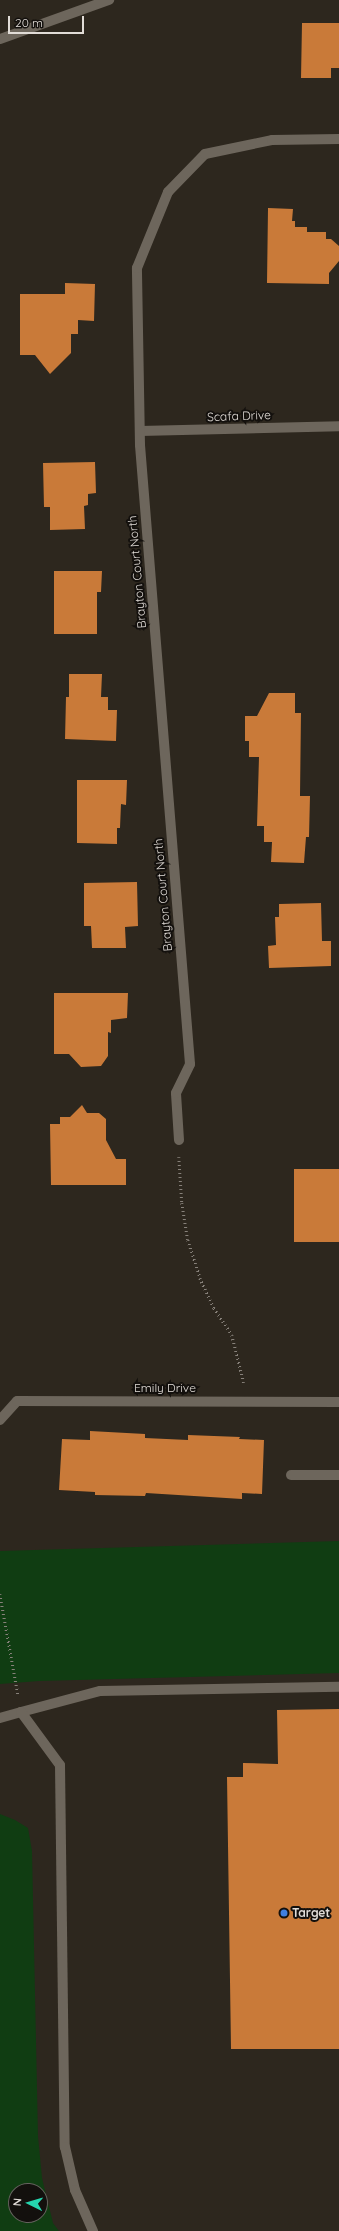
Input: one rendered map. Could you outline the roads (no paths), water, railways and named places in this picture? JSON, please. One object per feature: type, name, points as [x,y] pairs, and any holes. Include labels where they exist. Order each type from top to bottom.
[{"type":"street","points":[[0,39],[109,0]]},
{"type":"street","name":"Brayton Court North","points":[[179,1140],[176,1093],[190,1064],[140,431],[137,268],[168,192],[205,154],[272,140],[339,138]]},
{"type":"street","name":"Scafa Drive","points":[[140,431],[339,426]]},
{"type":"street","name":"Emily Drive","points":[[0,1420],[17,1401],[339,1402]]},
{"type":"street","points":[[292,1475],[339,1475]]},
{"type":"street","points":[[0,1718],[100,1691],[339,1687]]},
{"type":"street","points":[[21,1712],[60,1765],[65,2147],[75,2190],[93,2231]]},
{"type":"place","name":"Target","points":[[284,1913]]}]
